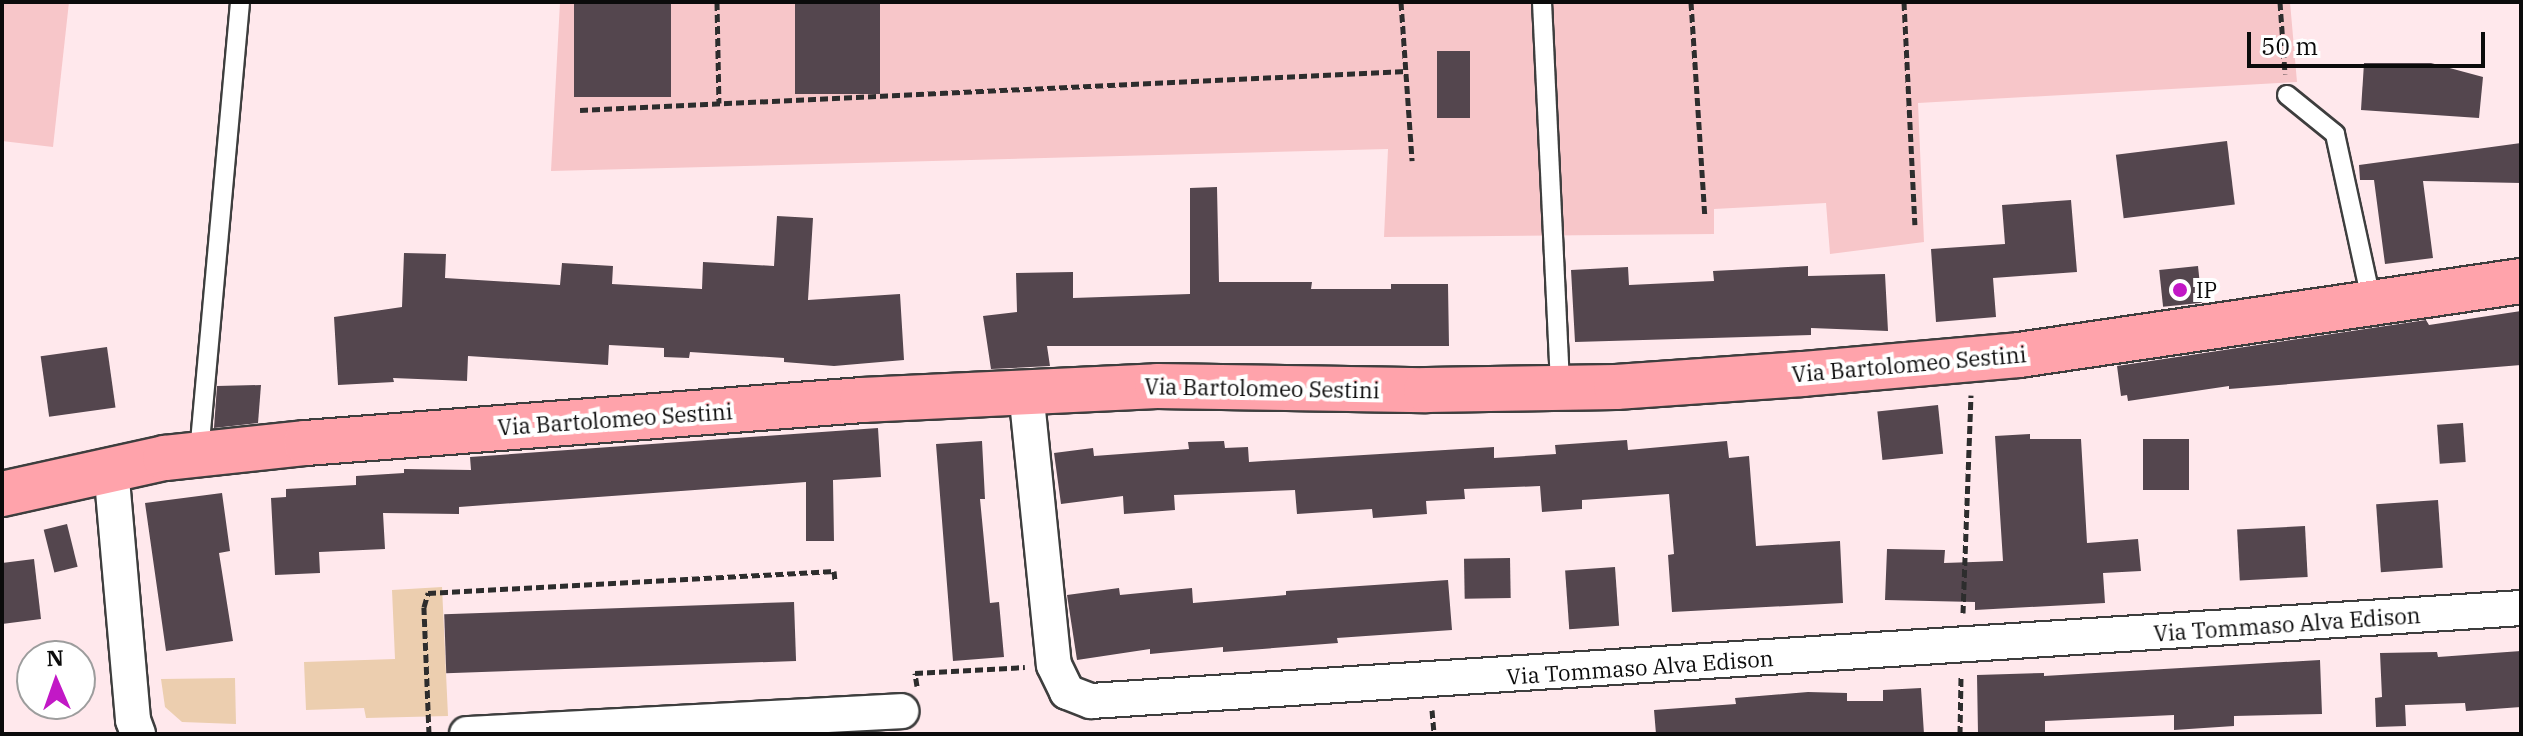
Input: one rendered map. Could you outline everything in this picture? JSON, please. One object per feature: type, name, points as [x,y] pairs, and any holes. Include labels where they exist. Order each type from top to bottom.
[{"type":"main road","name":"Via Bartolomeo Sestini","points":[[2,494],[111,468],[199,454],[320,442],[1026,391],[1157,386],[1560,389],[1972,360],[2521,281]]},
{"type":"street","name":"Via Tommaso Alva Edison","points":[[1026,391],[1054,665],[1067,692],[1078,699],[1106,702],[2521,608]]},
{"type":"street","points":[[111,468],[133,720],[138,734]]},
{"type":"street","points":[[467,734],[901,711]]},
{"type":"lane","points":[[199,454],[240,2]]},
{"type":"lane","points":[[1542,2],[1560,389]]},
{"type":"lane","points":[[2287,95],[2335,134],[2372,304]]},
{"type":"path","points":[[717,2],[719,103]]},
{"type":"path","points":[[1401,2],[1412,161]]},
{"type":"path","points":[[1691,2],[1705,216]]},
{"type":"path","points":[[1904,2],[1915,225]]},
{"type":"path","points":[[2280,2],[2287,95]]},
{"type":"path","points":[[580,110],[1406,71]]},
{"type":"path","points":[[1960,734],[1972,360]]},
{"type":"path","points":[[429,734],[424,607],[428,593],[834,571],[835,580]]},
{"type":"path","points":[[901,711],[899,691],[917,689],[915,673],[1054,665]]},
{"type":"shaded area","points":[[2,2],[69,2],[53,147],[2,141]]},
{"type":"shaded area","points":[[560,2],[2290,2],[2297,82],[1918,103],[1924,242],[1830,254],[1826,203],[1714,209],[1714,234],[1384,237],[1388,149],[551,171]]},
{"type":"shaded area","points":[[442,587],[448,716],[366,718],[364,708],[306,710],[304,662],[395,659],[392,590]]},
{"type":"shaded area","points":[[235,678],[236,724],[182,722],[165,707],[161,679]]},
{"type":"building","points":[[574,2],[671,2],[671,97],[574,97]]},
{"type":"building","points":[[795,2],[880,2],[880,94],[795,94]]},
{"type":"building","points":[[1437,51],[1470,51],[1470,118],[1437,118]]},
{"type":"building","points":[[2364,63],[2431,63],[2483,77],[2479,118],[2361,110]]},
{"type":"building","points":[[2227,141],[2235,205],[2124,218],[2116,155]]},
{"type":"building","points":[[2521,143],[2521,183],[2423,181],[2433,258],[2385,264],[2374,180],[2360,180],[2359,165]]},
{"type":"building","points":[[1217,187],[1219,282],[1312,282],[1311,289],[1391,289],[1391,284],[1448,284],[1449,346],[1047,346],[1050,366],[991,369],[983,316],[1017,312],[1016,273],[1073,272],[1073,298],[1190,294],[1190,188]]},
{"type":"building","points":[[2071,200],[2077,272],[1993,278],[1996,317],[1936,322],[1931,249],[2005,244],[2002,205]]},
{"type":"building","points":[[777,216],[813,218],[808,300],[900,294],[904,360],[834,366],[784,362],[784,358],[690,352],[689,358],[664,357],[664,348],[609,345],[608,365],[468,356],[467,381],[393,378],[394,382],[338,385],[334,317],[402,307],[404,253],[446,254],[445,278],[560,285],[562,263],[613,266],[612,284],[702,289],[703,262],[774,266]]},
{"type":"building","points":[[1808,266],[1808,276],[1885,274],[1888,331],[1811,328],[1811,335],[1575,342],[1571,270],[1628,267],[1629,285],[1714,281],[1713,271]]},
{"type":"building","points":[[2198,266],[2202,303],[2163,307],[2159,270]]},
{"type":"building","points":[[2521,311],[2521,365],[2229,389],[2229,386],[2128,401],[2127,395],[2121,396],[2117,366],[2426,320],[2429,325]]},
{"type":"building","points":[[107,347],[115,407],[49,417],[41,356]]},
{"type":"building","points":[[261,385],[258,423],[214,428],[217,386]]},
{"type":"building","points":[[1938,405],[1943,454],[1882,460],[1877,411]]},
{"type":"building","points":[[2463,423],[2466,462],[2440,464],[2437,425]]},
{"type":"building","points":[[878,428],[881,477],[833,480],[834,541],[806,541],[806,482],[459,507],[459,514],[383,513],[385,549],[319,552],[320,573],[275,575],[271,498],[286,497],[286,489],[356,485],[356,476],[404,473],[404,469],[471,470],[470,457]]},
{"type":"building","points":[[2030,434],[2030,439],[2081,439],[2087,543],[2138,539],[2141,571],[2103,573],[2105,603],[1975,610],[1975,602],[1885,600],[1887,549],[1945,550],[1944,563],[2003,561],[1995,436]]},
{"type":"building","points":[[2143,439],[2189,439],[2189,490],[2143,490]]},
{"type":"building","points":[[1627,440],[1628,450],[1727,441],[1729,458],[1749,456],[1756,546],[1840,541],[1843,603],[1672,612],[1668,555],[1674,554],[1669,494],[1582,500],[1582,509],[1542,512],[1540,486],[1464,489],[1465,499],[1426,501],[1427,514],[1373,518],[1372,509],[1297,514],[1295,490],[1174,495],[1175,510],[1124,514],[1123,496],[1061,504],[1054,453],[1093,448],[1094,456],[1189,449],[1188,442],[1224,441],[1225,448],[1248,447],[1249,462],[1494,447],[1494,458],[1556,454],[1555,445]]},
{"type":"building","points":[[982,441],[985,499],[980,499],[990,603],[999,602],[1004,657],[953,661],[936,444]]},
{"type":"building","points":[[222,493],[230,551],[219,553],[233,641],[166,651],[145,503]]},
{"type":"building","points":[[2438,500],[2443,568],[2381,572],[2376,504]]},
{"type":"building","points":[[67,524],[78,567],[54,572],[44,530]]},
{"type":"building","points":[[2305,526],[2308,577],[2240,580],[2237,530]]},
{"type":"building","points":[[1510,558],[1511,598],[1465,599],[1464,559]]},
{"type":"building","points":[[34,559],[41,619],[2,624],[2,563]]},
{"type":"building","points":[[1615,567],[1619,626],[1569,629],[1565,570]]},
{"type":"building","points":[[1448,580],[1452,630],[1337,638],[1338,643],[1223,652],[1223,647],[1150,654],[1150,649],[1077,660],[1067,595],[1119,588],[1120,595],[1192,588],[1193,603],[1286,595],[1286,591]]},
{"type":"building","points":[[794,602],[796,661],[446,673],[444,614]]},
{"type":"building","points":[[2521,651],[2521,707],[2466,711],[2465,703],[2405,705],[2406,726],[2376,727],[2375,698],[2382,697],[2380,653],[2437,652],[2438,657]]},
{"type":"building","points":[[2320,660],[2322,714],[2234,716],[2234,726],[2174,730],[2174,715],[2045,721],[2045,734],[1978,734],[1977,675],[2044,673],[2044,676]]},
{"type":"building","points":[[1921,688],[1924,734],[1656,734],[1654,710],[1736,704],[1735,698],[1808,692],[1847,693],[1847,701],[1883,701],[1883,690]]},
{"type":"place","name":"IP","points":[[2180,290]]}]
